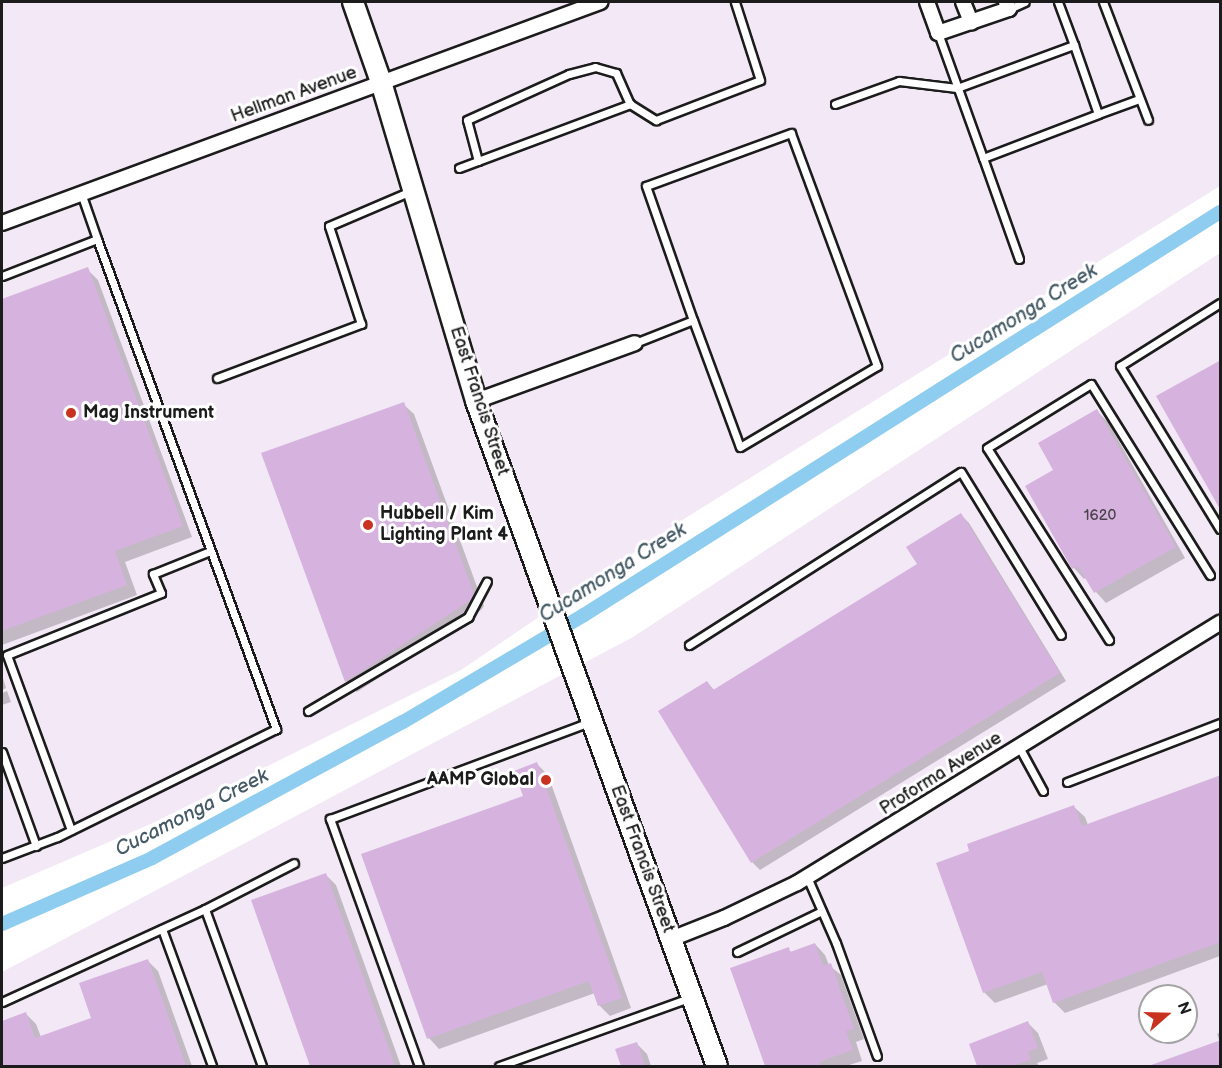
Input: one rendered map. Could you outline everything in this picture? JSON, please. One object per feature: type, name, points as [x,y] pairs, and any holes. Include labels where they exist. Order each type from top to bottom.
[{"type":"street","name":"East Francis Street","points":[[353,2],[381,82],[476,401],[717,1066]]},
{"type":"street","name":"Hellman Avenue","points":[[2,223],[600,2]]},
{"type":"street","points":[[927,2],[938,33],[971,22],[1008,5]]},
{"type":"street","points":[[963,2],[971,22]]},
{"type":"street","points":[[476,401],[635,343]]},
{"type":"street","name":"Proforma Avenue","points":[[671,939],[724,918],[807,877],[1221,622]]},
{"type":"lane","points":[[478,160],[467,120],[568,74],[595,67],[616,73],[630,104],[656,120],[760,80],[735,2]]},
{"type":"lane","points":[[1008,5],[1025,2]]},
{"type":"lane","points":[[1058,2],[1098,114]]},
{"type":"lane","points":[[1103,2],[1148,120]]},
{"type":"lane","points":[[938,33],[1019,259]]},
{"type":"lane","points":[[835,104],[899,81],[957,88],[1074,45]]},
{"type":"lane","points":[[982,159],[1139,99]]},
{"type":"lane","points":[[459,168],[630,104]]},
{"type":"lane","points":[[791,133],[877,366],[740,447],[693,320],[646,186],[791,133]]},
{"type":"lane","points":[[217,378],[361,324],[329,226],[413,190]]},
{"type":"lane","points":[[2,858],[71,830],[276,729],[81,193]]},
{"type":"lane","points":[[2,276],[97,239]]},
{"type":"lane","points":[[1221,303],[1119,366],[1221,529]]},
{"type":"lane","points":[[635,343],[693,320]]},
{"type":"lane","points":[[1109,639],[987,448],[1091,384],[1210,575]]},
{"type":"lane","points":[[688,645],[962,472],[1061,635]]},
{"type":"lane","points":[[71,830],[7,655],[161,593],[153,574],[210,551]]},
{"type":"lane","points":[[308,711],[468,616],[487,582]]},
{"type":"lane","points":[[419,1066],[330,819],[592,721]]},
{"type":"lane","points":[[1067,782],[1221,723]]},
{"type":"lane","points":[[1019,747],[1043,791]]},
{"type":"lane","points":[[2,752],[36,846]]},
{"type":"lane","points":[[2,1002],[205,909],[294,863]]},
{"type":"lane","points":[[807,877],[878,1056]]},
{"type":"lane","points":[[205,909],[262,1066]]},
{"type":"lane","points":[[737,952],[822,911]]},
{"type":"lane","points":[[162,929],[212,1066]]},
{"type":"lane","points":[[499,1066],[692,997]]},
{"type":"shaded area","points":[[2,2],[1220,2],[1220,186],[676,524],[461,670],[153,823],[2,888]]},
{"type":"shaded area","points":[[1220,253],[1220,1066],[2,1066],[2,972],[633,637]]},
{"type":"building","name":"Mag Instrument","points":[[88,267],[183,526],[115,551],[127,585],[2,631],[2,299]]},
{"type":"building","points":[[1221,360],[1221,511],[1156,396]]},
{"type":"building","name":"Hubbell / Kim Lighting Plant 4","points":[[404,402],[474,594],[471,600],[345,682],[261,453]]},
{"type":"building","points":[[1097,409],[1176,547],[1094,593],[1078,566],[1072,569],[1025,486],[1053,470],[1038,443]]},
{"type":"building","points":[[961,513],[1060,673],[751,863],[658,711],[707,681],[713,690],[917,564],[906,547]]},
{"type":"building","points":[[537,762],[622,998],[598,1006],[589,981],[427,1039],[361,854],[523,796],[514,771]]},
{"type":"building","points":[[1221,775],[1221,942],[1053,1003],[1042,972],[983,993],[936,863],[969,851],[967,844],[1074,805],[1082,826]]},
{"type":"building","points":[[326,873],[395,1066],[310,1066],[251,900]]},
{"type":"building","points":[[815,943],[823,966],[831,963],[854,1029],[846,1031],[853,1050],[819,1062],[821,1066],[765,1066],[730,968],[789,947],[790,952]]},
{"type":"building","points":[[148,959],[186,1066],[2,1066],[2,1021],[26,1012],[35,1038],[91,1018],[79,983]]},
{"type":"building","points":[[1028,1021],[1038,1048],[1028,1052],[1031,1060],[1012,1066],[977,1066],[969,1044]]},
{"type":"building","points":[[1221,1040],[1221,1066],[1151,1066],[1151,1065]]},
{"type":"building","points":[[637,1042],[645,1066],[621,1066],[615,1049]]},
{"type":"waterway","name":"Cucamonga Creek","points":[[2,924],[152,858],[403,722],[584,615],[1220,212]]},
{"type":"place","name":"Mag Instrument","points":[[71,413]]},
{"type":"place","name":"Hubbell / Kim Lighting Plant 4","points":[[368,525]]},
{"type":"place","name":"AAMP Global","points":[[546,780]]}]
